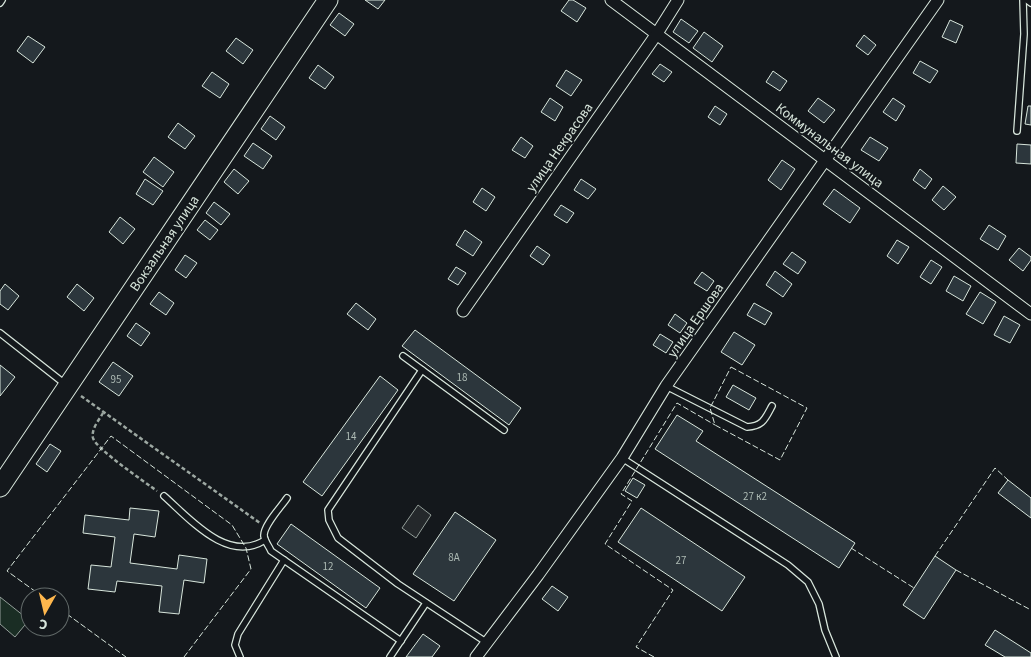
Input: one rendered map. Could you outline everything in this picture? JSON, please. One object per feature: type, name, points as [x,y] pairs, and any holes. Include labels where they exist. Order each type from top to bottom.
[{"type":"main road","name":"Вокзальная улица","points":[[0,487],[328,0]]},
{"type":"street","name":"Коммунальная улица","points":[[611,0],[1031,314]]},
{"type":"street","name":"улица Некрасова","points":[[463,311],[656,35],[678,0]]},
{"type":"street","name":"улица Ершова","points":[[476,657],[538,576],[622,458],[666,386],[938,0]]},
{"type":"lane","points":[[1017,131],[1024,34],[1022,0]]},
{"type":"lane","points":[[1027,0],[1031,3]]},
{"type":"lane","points":[[0,333],[68,386]]},
{"type":"lane","points":[[403,356],[504,430]]},
{"type":"lane","points":[[422,370],[328,510],[329,520],[338,538],[426,603],[486,642]]},
{"type":"lane","points":[[666,386],[747,427],[756,427],[764,421],[772,406]]},
{"type":"lane","points":[[622,458],[788,565],[808,582],[819,604],[824,630],[836,657]]},
{"type":"lane","points":[[164,496],[205,532],[225,543],[246,548],[258,545],[265,540]]},
{"type":"lane","points":[[287,498],[266,527],[265,540],[271,551],[401,641]]},
{"type":"lane","points":[[240,657],[235,645],[238,634],[284,560]]},
{"type":"lane","points":[[390,657],[426,603]]},
{"type":"path","points":[[68,386],[266,527]]},
{"type":"path","points":[[104,412],[93,430],[93,439],[101,448],[164,496]]},
{"type":"green space","points":[[0,597],[20,613],[20,631],[15,637],[0,624]]},
{"type":"shaded area","points":[[418,505],[431,515],[416,538],[402,528]]},
{"type":"building","points":[[365,0],[385,0],[378,9]]},
{"type":"building","points":[[569,0],[573,0],[586,8],[577,22],[561,11]]},
{"type":"building","points":[[339,13],[354,24],[345,36],[330,25]]},
{"type":"building","points":[[681,19],[698,31],[689,43],[673,32]]},
{"type":"building","points":[[950,20],[963,26],[956,43],[942,37]]},
{"type":"building","points":[[704,32],[723,46],[712,62],[693,48]]},
{"type":"building","points":[[864,35],[876,45],[868,55],[856,46]]},
{"type":"building","points":[[28,36],[45,47],[33,63],[17,51]]},
{"type":"building","points":[[236,38],[253,50],[243,64],[226,51]]},
{"type":"building","points":[[920,61],[938,71],[930,83],[913,73]]},
{"type":"building","points":[[660,64],[672,72],[664,82],[652,74]]},
{"type":"building","points":[[318,65],[334,77],[325,89],[309,78]]},
{"type":"building","points":[[566,70],[582,80],[571,96],[556,86]]},
{"type":"building","points":[[773,71],[787,81],[780,91],[766,82]]},
{"type":"building","points":[[212,72],[229,84],[220,98],[202,86]]},
{"type":"building","points":[[550,98],[563,107],[555,121],[541,112]]},
{"type":"building","points":[[818,98],[835,110],[824,123],[808,111]]},
{"type":"building","points":[[893,98],[905,106],[896,121],[883,112]]},
{"type":"building","points":[[715,106],[727,114],[720,125],[708,117]]},
{"type":"building","points":[[1028,106],[1031,106],[1031,125],[1025,124]]},
{"type":"building","points":[[270,116],[285,127],[276,140],[261,129]]},
{"type":"building","points":[[178,123],[195,136],[185,149],[168,137]]},
{"type":"building","points":[[521,137],[533,146],[525,158],[512,150]]},
{"type":"building","points":[[870,137],[888,148],[879,161],[861,150]]},
{"type":"building","points":[[253,143],[272,156],[263,169],[244,156]]},
{"type":"building","points":[[1017,144],[1031,145],[1031,164],[1016,163]]},
{"type":"building","points":[[154,157],[174,172],[163,187],[143,172]]},
{"type":"building","points":[[782,160],[795,169],[781,190],[768,180]]},
{"type":"building","points":[[234,169],[249,181],[238,194],[224,182]]},
{"type":"building","points":[[920,169],[932,179],[925,189],[913,180]]},
{"type":"building","points":[[145,179],[163,191],[153,205],[136,194]]},
{"type":"building","points":[[581,179],[596,189],[588,199],[574,190]]},
{"type":"building","points":[[943,186],[956,197],[944,210],[932,200]]},
{"type":"building","points":[[482,188],[495,197],[486,211],[473,202]]},
{"type":"building","points":[[834,189],[860,208],[850,223],[823,204]]},
{"type":"building","points":[[214,202],[230,214],[221,225],[206,213]]},
{"type":"building","points":[[561,205],[574,213],[567,223],[554,215]]},
{"type":"building","points":[[120,217],[135,229],[123,244],[109,232]]},
{"type":"building","points":[[205,220],[218,230],[210,240],[197,230]]},
{"type":"building","points":[[989,225],[1006,236],[998,250],[980,239]]},
{"type":"building","points":[[465,230],[482,242],[473,256],[456,245]]},
{"type":"building","points":[[897,240],[909,247],[898,264],[887,256]]},
{"type":"building","points":[[537,246],[550,255],[543,265],[530,256]]},
{"type":"building","points":[[1019,248],[1031,257],[1023,271],[1009,260]]},
{"type":"building","points":[[792,252],[806,262],[798,274],[783,264]]},
{"type":"building","points":[[185,255],[197,263],[186,278],[175,270]]},
{"type":"building","points":[[931,260],[942,267],[931,284],[920,277]]},
{"type":"building","points":[[456,267],[466,273],[458,285],[448,279]]},
{"type":"building","points":[[775,271],[792,284],[783,297],[766,285]]},
{"type":"building","points":[[702,272],[714,281],[707,291],[694,283]]},
{"type":"building","points":[[954,276],[971,286],[963,301],[946,291]]},
{"type":"building","points":[[5,284],[19,296],[8,310],[0,304],[0,291]]},
{"type":"building","points":[[77,284],[94,298],[84,311],[67,297]]},
{"type":"building","points":[[159,292],[174,303],[166,315],[150,304]]},
{"type":"building","points":[[980,292],[996,302],[983,324],[966,314]]},
{"type":"building","points":[[356,303],[376,319],[368,330],[347,314]]},
{"type":"building","points":[[754,303],[772,313],[765,325],[747,315]]},
{"type":"building","points":[[675,314],[687,323],[680,333],[668,325]]},
{"type":"building","points":[[1004,316],[1020,325],[1010,343],[994,335]]},
{"type":"building","points":[[136,323],[150,333],[141,346],[127,336]]},
{"type":"building","points":[[415,330],[521,408],[509,425],[402,346]]},
{"type":"building","points":[[734,332],[755,345],[742,365],[721,352]]},
{"type":"building","points":[[660,334],[673,342],[666,353],[653,345]]},
{"type":"building","points":[[113,362],[133,376],[119,396],[99,382]]},
{"type":"building","points":[[0,365],[15,377],[0,396]]},
{"type":"building","points":[[380,376],[398,390],[322,496],[303,482]]},
{"type":"building","points":[[733,385],[756,398],[749,410],[726,397]]},
{"type":"building","points":[[677,415],[703,431],[696,441],[855,543],[839,568],[655,449]]},
{"type":"building","points":[[50,444],[61,451],[47,472],[36,464]]},
{"type":"building","points":[[633,478],[645,485],[637,498],[625,491]]},
{"type":"building","points":[[1008,480],[1031,498],[1031,518],[998,493]]},
{"type":"building","points":[[130,508],[159,511],[155,537],[134,534],[130,563],[177,569],[179,555],[207,559],[204,583],[184,580],[179,614],[159,612],[162,586],[117,581],[115,592],[88,589],[91,565],[111,567],[115,537],[83,533],[85,515],[129,520]]},
{"type":"building","points":[[641,508],[745,577],[722,611],[618,542]]},
{"type":"building","points":[[455,512],[496,540],[454,601],[413,574]]},
{"type":"building","points":[[291,524],[380,588],[366,608],[277,544]]},
{"type":"building","points":[[935,556],[956,570],[924,619],[903,605]]},
{"type":"building","points":[[552,586],[568,597],[558,611],[542,599]]},
{"type":"building","points":[[995,630],[1031,653],[1031,657],[1005,657],[985,645]]},
{"type":"building","points":[[423,634],[440,646],[432,657],[406,657]]},
{"type":"fence","points":[[731,367],[807,408],[780,460],[715,425],[710,408],[731,367]]},
{"type":"fence","points":[[654,657],[636,647],[673,590],[605,544],[632,501],[621,494],[677,403],[715,425]]},
{"type":"fence","points":[[29,587],[7,571],[111,436],[232,525],[246,548],[251,569],[184,657]]},
{"type":"fence","points":[[935,556],[995,468],[1008,480]]},
{"type":"fence","points":[[851,548],[914,588]]},
{"type":"fence","points":[[956,570],[1031,610]]},
{"type":"fence","points":[[70,616],[126,657]]}]
